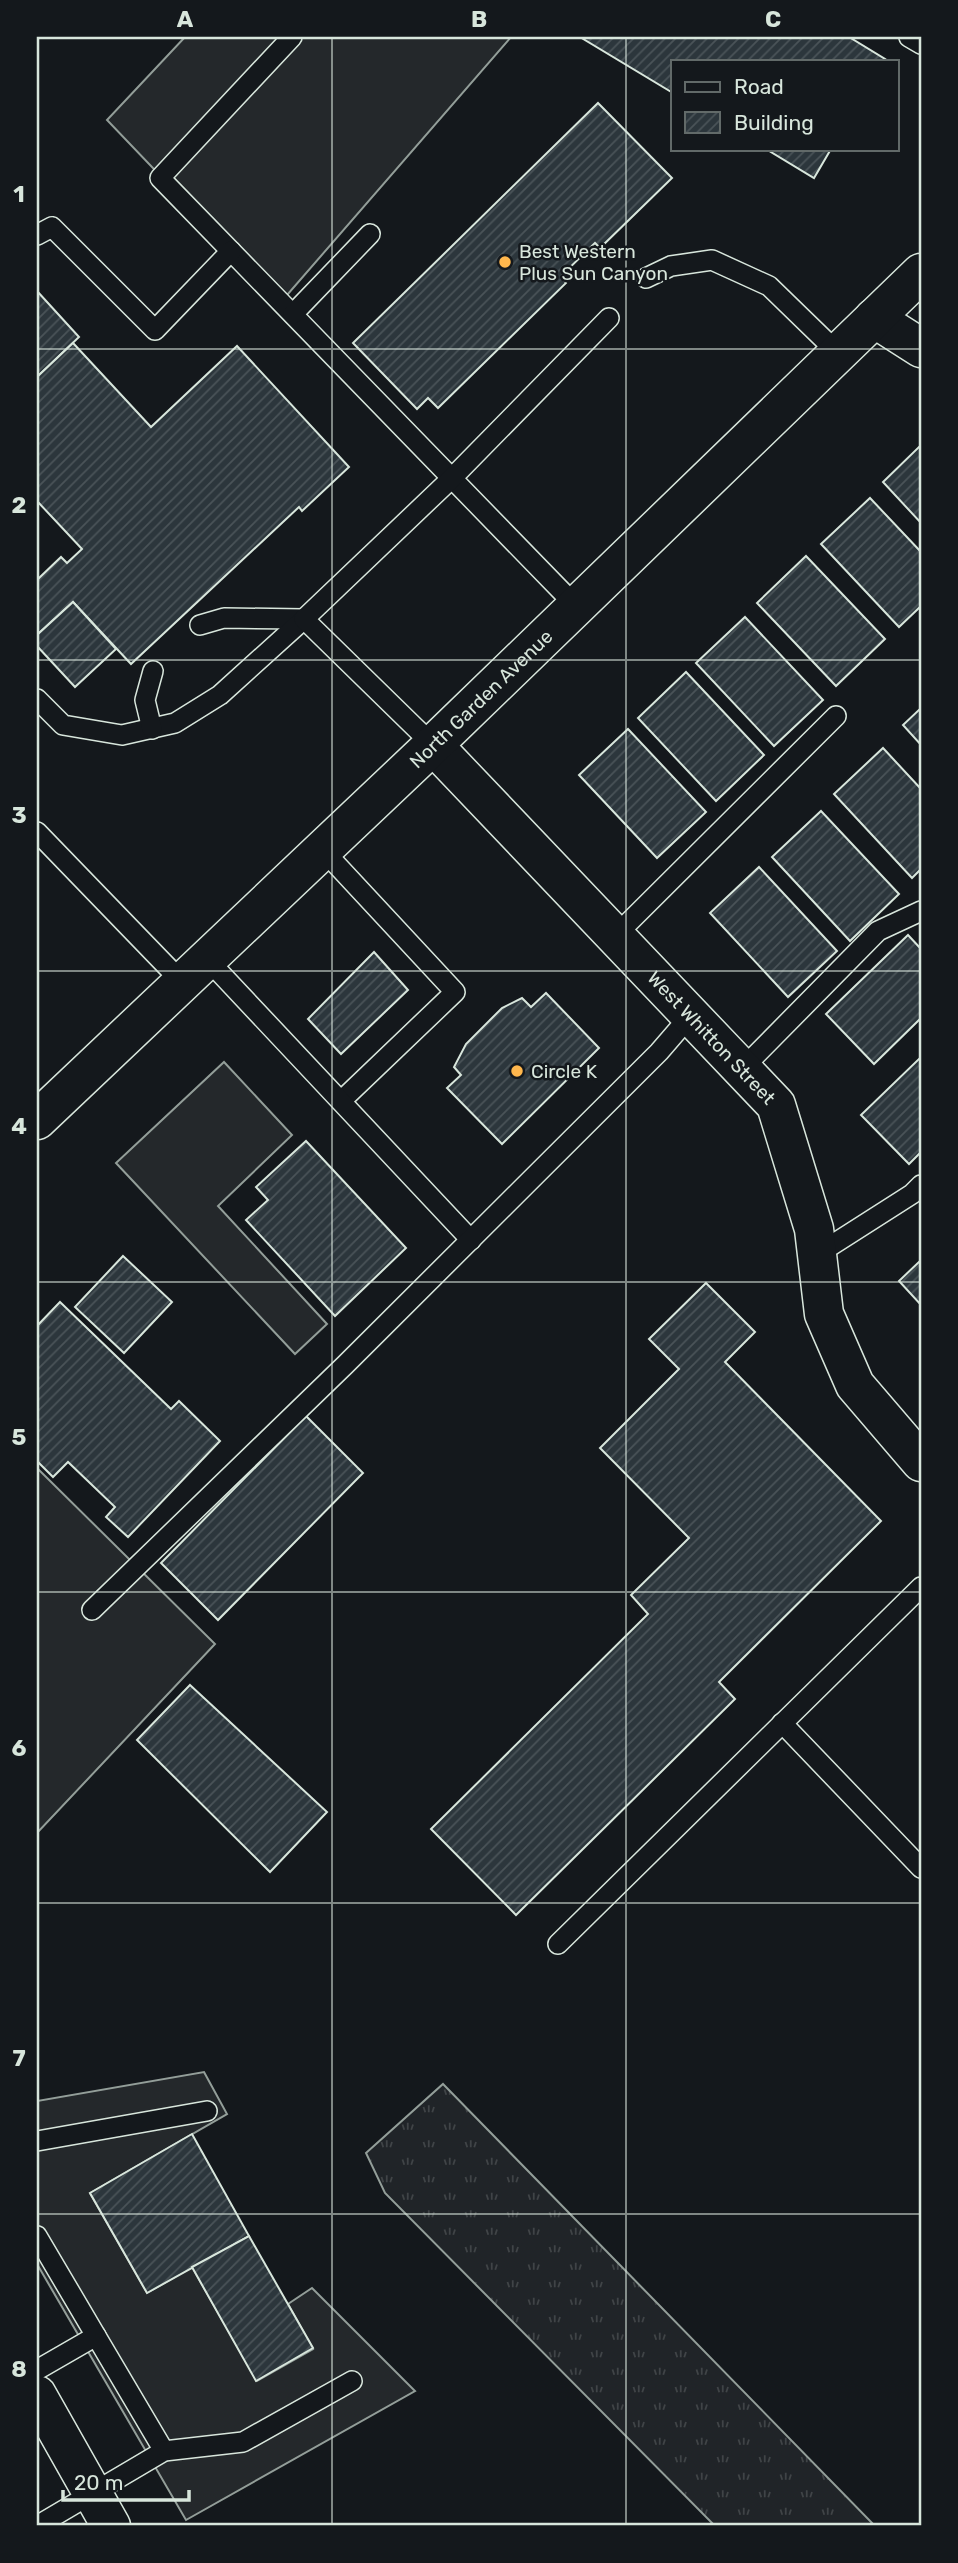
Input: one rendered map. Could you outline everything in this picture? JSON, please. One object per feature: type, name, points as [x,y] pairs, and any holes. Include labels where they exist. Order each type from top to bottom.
[{"type":"street","name":"North Garden Avenue","points":[[37,1121],[432,745],[921,273]]},
{"type":"street","points":[[874,318],[921,348]]},
{"type":"street","name":"West Whitton Street","points":[[432,745],[776,1105],[814,1229],[824,1314],[855,1385],[921,1462]]},
{"type":"street","points":[[37,2395],[111,2526]]},
{"type":"lane","points":[[292,37],[160,178],[576,606]]},
{"type":"lane","points":[[909,37],[921,44]]},
{"type":"lane","points":[[37,235],[52,227],[155,330],[231,251]]},
{"type":"lane","points":[[293,314],[370,234]]},
{"type":"lane","points":[[646,278],[671,266],[712,260],[769,286],[838,353]]},
{"type":"lane","points":[[37,699],[63,725],[122,736],[175,723],[220,695],[452,478],[609,318]]},
{"type":"lane","points":[[200,625],[224,618],[304,619],[432,745]]},
{"type":"lane","points":[[152,729],[145,700],[153,671]]},
{"type":"lane","points":[[615,936],[836,716]]},
{"type":"lane","points":[[37,832],[341,1101],[471,1240]]},
{"type":"lane","points":[[322,849],[455,992],[341,1101]]},
{"type":"lane","points":[[741,1070],[878,931],[921,911]]},
{"type":"lane","points":[[92,1610],[471,1240],[659,1052],[690,1016]]},
{"type":"lane","points":[[818,1254],[912,1194],[921,1185]]},
{"type":"lane","points":[[558,1944],[921,1587]]},
{"type":"lane","points":[[782,1723],[921,1868]]},
{"type":"lane","points":[[37,2141],[207,2111]]},
{"type":"lane","points":[[37,2236],[164,2451]]},
{"type":"lane","points":[[37,2370],[96,2336]]},
{"type":"lane","points":[[37,2526],[164,2451],[243,2442],[352,2381]]},
{"type":"green space","points":[[443,2084],[875,2526],[715,2526],[385,2193],[366,2153]]},
{"type":"shaded area","points":[[185,37],[511,37],[281,302],[107,120]]},
{"type":"shaded area","points":[[224,1062],[292,1135],[218,1206],[327,1324],[295,1354],[116,1163]]},
{"type":"shaded area","points":[[37,1468],[215,1644],[37,1833]]},
{"type":"shaded area","points":[[204,2072],[227,2114],[90,2193],[147,2293],[192,2267],[257,2381],[313,2349],[288,2304],[312,2288],[415,2391],[186,2520],[37,2264],[37,2101]]},
{"type":"building","points":[[580,37],[849,37],[885,59],[671,60],[671,92]]},
{"type":"building","name":"Best Western Plus Sun Canyon","points":[[598,103],[672,178],[600,248],[595,243],[561,276],[566,283],[438,408],[428,398],[417,409],[353,343]]},
{"type":"building","points":[[768,150],[830,150],[814,178]]},
{"type":"building","points":[[37,291],[79,337],[37,377]]},
{"type":"building","points":[[73,343],[151,427],[237,346],[349,467],[302,511],[299,507],[131,664],[73,602],[37,635],[37,580],[61,557],[67,563],[82,549],[37,501],[37,377]]},
{"type":"building","points":[[921,445],[921,523],[883,482]]},
{"type":"building","points":[[870,498],[921,552],[921,606],[899,627],[821,544]]},
{"type":"building","points":[[806,556],[885,639],[836,686],[757,603]]},
{"type":"building","points":[[73,602],[116,649],[75,687],[37,646],[37,635]]},
{"type":"building","points":[[745,617],[823,700],[774,746],[696,663]]},
{"type":"building","points":[[686,672],[764,755],[716,801],[638,718]]},
{"type":"building","points":[[921,708],[921,745],[903,725]]},
{"type":"building","points":[[628,729],[706,812],[657,858],[579,775]]},
{"type":"building","points":[[883,748],[921,789],[921,869],[912,878],[834,794]]},
{"type":"building","points":[[821,811],[899,894],[850,941],[772,857]]},
{"type":"building","points":[[759,867],[837,951],[788,997],[710,913]]},
{"type":"building","points":[[908,935],[921,949],[921,1018],[874,1064],[826,1014]]},
{"type":"building","points":[[374,952],[408,990],[341,1054],[308,1019]]},
{"type":"building","name":"Circle K","points":[[546,993],[599,1048],[502,1144],[447,1088],[461,1075],[454,1067],[466,1044],[502,1008],[522,998],[531,1007]]},
{"type":"building","points":[[921,1057],[921,1152],[909,1164],[861,1115]]},
{"type":"building","points":[[306,1141],[406,1248],[335,1316],[246,1220],[268,1200],[256,1187]]},
{"type":"building","points":[[123,1256],[172,1302],[124,1353],[75,1307]]},
{"type":"building","points":[[921,1260],[921,1305],[899,1281]]},
{"type":"building","points":[[706,1283],[755,1332],[725,1362],[881,1521],[719,1682],[735,1699],[516,1915],[431,1829],[648,1614],[631,1595],[689,1538],[600,1448],[679,1369],[649,1339]]},
{"type":"building","points":[[60,1302],[171,1409],[179,1401],[220,1441],[128,1537],[106,1517],[115,1507],[68,1462],[53,1477],[37,1461],[37,1326]]},
{"type":"building","points":[[306,1416],[363,1473],[218,1620],[161,1563]]},
{"type":"building","points":[[190,1685],[327,1812],[270,1872],[137,1740]]},
{"type":"building","points":[[192,2134],[249,2236],[147,2293],[90,2193]]},
{"type":"building","points":[[249,2236],[313,2348],[256,2381],[192,2267]]},
{"type":"place","name":"Best Western Plus Sun Canyon","points":[[505,262]]},
{"type":"place","name":"Circle K","points":[[517,1071]]}]
